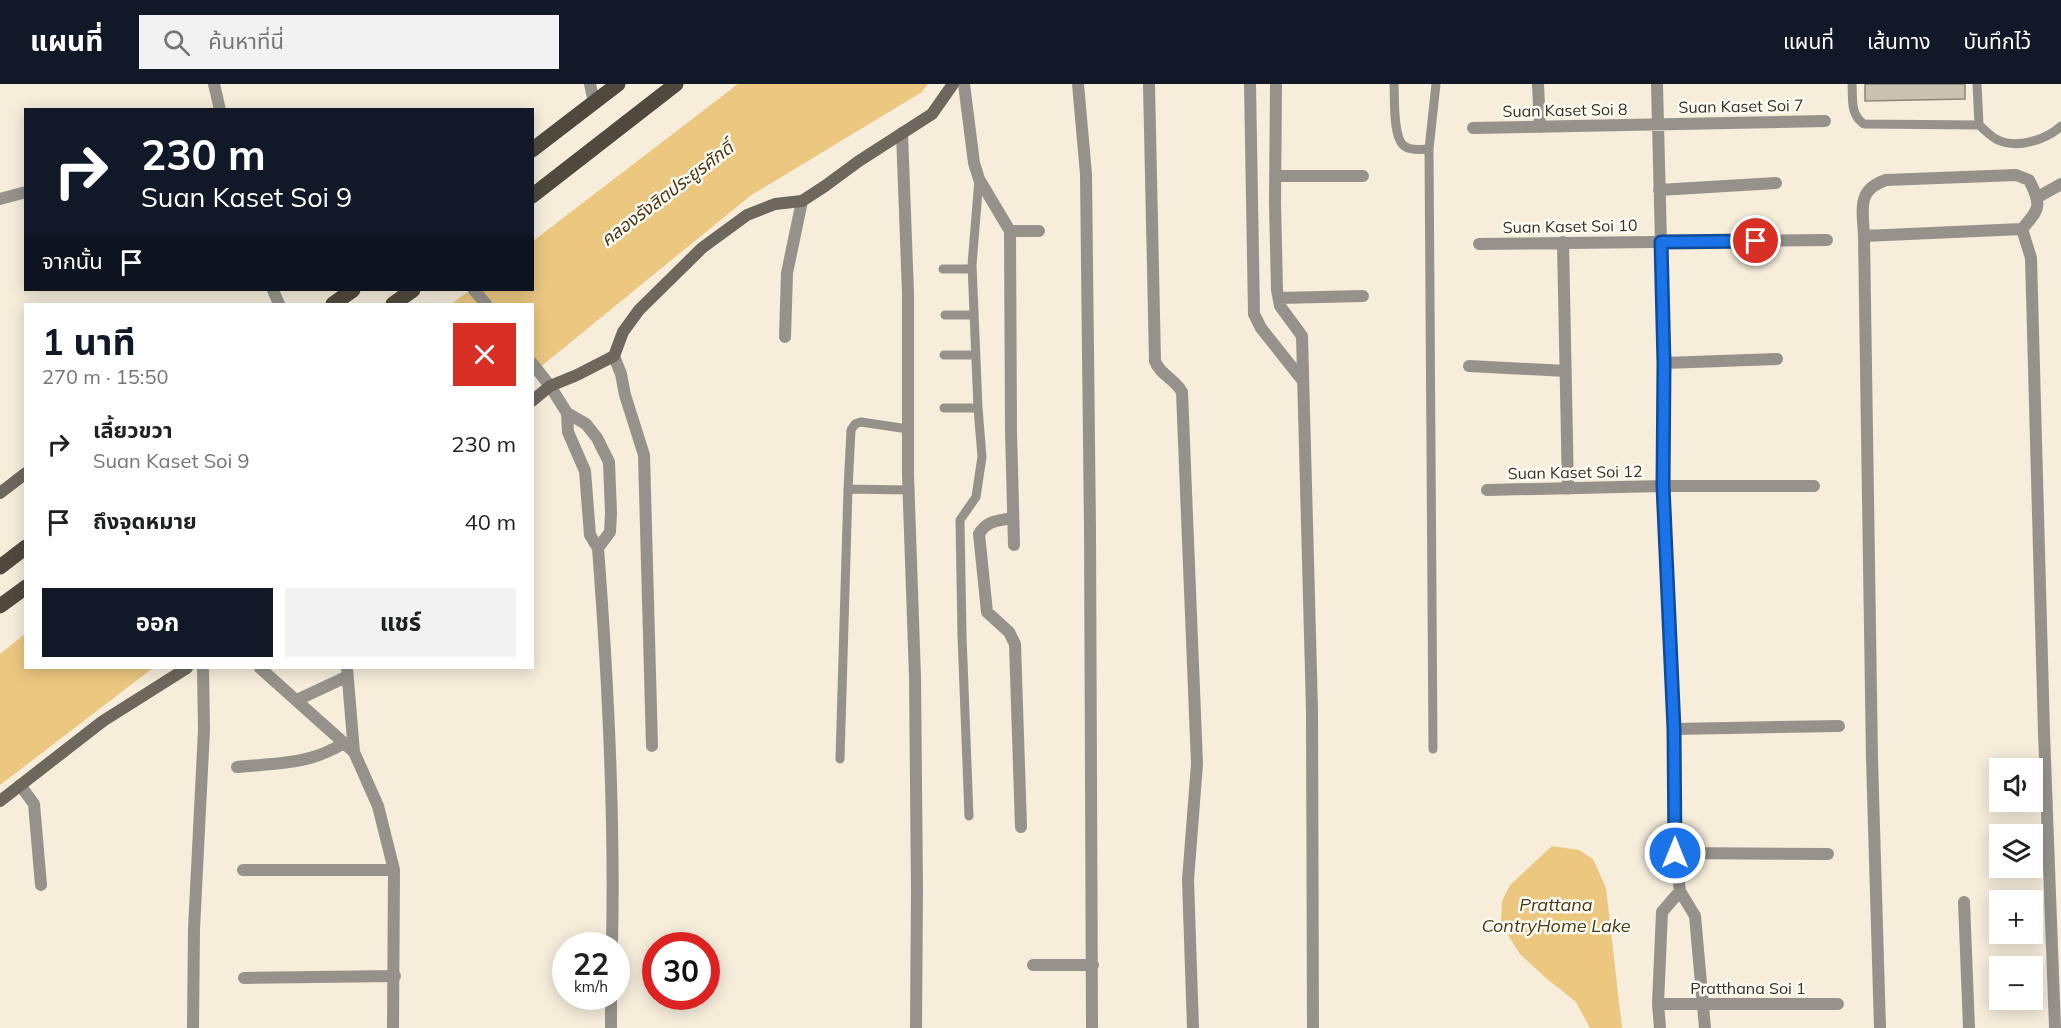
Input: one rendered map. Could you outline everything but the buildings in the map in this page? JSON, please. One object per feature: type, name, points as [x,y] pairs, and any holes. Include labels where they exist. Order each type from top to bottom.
[{"type":"main road","points":[[534,148],[618,84]]},
{"type":"main road","points":[[534,194],[676,84]]},
{"type":"main road","points":[[334,303],[352,291]]},
{"type":"main road","points":[[394,303],[412,291]]},
{"type":"main road","points":[[0,567],[24,549]]},
{"type":"main road","points":[[0,606],[24,588]]},
{"type":"street","points":[[214,84],[220,108]]},
{"type":"street","points":[[590,84],[594,102]]},
{"type":"street","points":[[652,746],[644,455],[614,356],[623,332],[639,310],[702,248],[747,215],[774,204],[802,201],[932,114],[953,84]]},
{"type":"street","points":[[964,84],[974,163],[979,179],[1010,231],[1014,545]]},
{"type":"street","points":[[1078,84],[1086,174],[1092,1028]]},
{"type":"street","points":[[1149,84],[1155,361],[1158,368],[1179,386],[1183,403],[1197,764],[1188,880],[1193,1028]]},
{"type":"street","points":[[1250,84],[1254,314],[1261,328],[1303,381]]},
{"type":"street","points":[[1276,84],[1275,176],[1279,298],[1280,306],[1302,336],[1312,710],[1313,1028]]},
{"type":"street","points":[[1538,84],[1540,127]]},
{"type":"street","points":[[1657,84],[1664,363],[1663,486],[1674,729],[1675,853],[1680,891],[1695,916],[1705,1028]]},
{"type":"street","name":"Suan Kaset Soi 7","points":[[1659,124],[1825,121]]},
{"type":"street","name":"Suan Kaset Soi 8","points":[[1473,128],[1659,124]]},
{"type":"street","points":[[902,134],[908,293],[909,490],[915,676],[916,1028]]},
{"type":"street","points":[[1880,1028],[1872,747],[1863,204],[1866,192],[1874,184],[1886,180],[2016,175],[2029,180],[2038,197],[2037,209],[2022,230]]},
{"type":"street","points":[[1275,176],[1363,176]]},
{"type":"street","points":[[1659,190],[1776,183]]},
{"type":"street","points":[[2038,197],[2061,184]]},
{"type":"street","points":[[0,199],[24,193]]},
{"type":"street","points":[[786,337],[787,273],[802,201]]},
{"type":"street","points":[[1863,236],[2022,230]]},
{"type":"street","points":[[2022,230],[2031,258],[2055,1028]]},
{"type":"street","points":[[1010,231],[1039,231]]},
{"type":"street","name":"Suan Kaset Soi 10","points":[[1479,244],[1827,240]]},
{"type":"street","points":[[1563,243],[1568,489]]},
{"type":"street","points":[[475,291],[485,303]]},
{"type":"street","points":[[1279,298],[1363,296]]},
{"type":"street","points":[[534,398],[546,381],[577,375],[614,356]]},
{"type":"street","points":[[1664,363],[1777,359]]},
{"type":"street","points":[[534,366],[567,413],[586,424],[597,438],[609,462],[610,532],[598,548]]},
{"type":"street","points":[[1469,366],[1566,371]]},
{"type":"street","points":[[567,413],[568,432],[585,471],[590,535],[598,548],[609,687],[612,932]]},
{"type":"street","points":[[0,494],[24,475]]},
{"type":"street","name":"Suan Kaset Soi 12","points":[[1488,490],[1663,486],[1814,486]]},
{"type":"street","points":[[1012,518],[990,522],[979,534],[987,612],[1009,632],[1016,644],[1021,827]]},
{"type":"street","points":[[0,801],[103,721],[185,669]]},
{"type":"street","points":[[192,1028],[194,929],[204,730],[203,669]]},
{"type":"street","points":[[261,669],[354,752]]},
{"type":"street","points":[[297,700],[346,672],[354,752],[378,806],[394,870],[393,1028]]},
{"type":"street","points":[[1674,729],[1839,726]]},
{"type":"street","points":[[237,767],[304,761],[326,754],[344,743]]},
{"type":"street","points":[[20,785],[34,804],[42,885]]},
{"type":"street","points":[[1675,853],[1828,854]]},
{"type":"street","points":[[243,870],[394,870]]},
{"type":"street","points":[[1660,1028],[1658,1004],[1662,912],[1680,891]]},
{"type":"street","points":[[1964,902],[1969,1028]]},
{"type":"street","points":[[1033,965],[1093,965]]},
{"type":"street","points":[[244,978],[395,976]]},
{"type":"street","name":"Pratthana Soi 1","points":[[1658,1004],[1838,1004]]},
{"type":"street","points":[[611,1010],[611,1028]]},
{"type":"lane","points":[[1394,84],[1399,141],[1406,147],[1429,149]]},
{"type":"lane","points":[[1433,749],[1429,149],[1436,84]]},
{"type":"lane","points":[[1852,84],[1854,114],[1864,124],[1979,125],[1995,139],[2008,144],[2035,141],[2061,126]]},
{"type":"lane","points":[[1977,84],[1979,125]]},
{"type":"lane","points":[[969,816],[960,520],[976,496],[982,457],[972,269],[979,179]]},
{"type":"lane","points":[[943,269],[972,269]]},
{"type":"lane","points":[[945,315],[974,315]]},
{"type":"lane","points":[[944,355],[976,355]]},
{"type":"lane","points":[[944,408],[978,408]]},
{"type":"lane","points":[[840,759],[850,430],[855,424],[861,422],[908,429]]},
{"type":"lane","points":[[848,489],[909,490]]},
{"type":"water","name":"คลองรังสิตประยูรศักดิ์","points":[[738,84],[928,84],[922,92],[750,196],[534,372],[534,303],[452,303],[469,291],[534,291],[534,240]]},
{"type":"water","points":[[24,635],[24,669],[152,669],[0,785],[0,654]]},
{"type":"water","name":"Prattana ContryHome Lake","points":[[1552,846],[1579,850],[1593,859],[1606,888],[1622,1028],[1590,1028],[1576,1002],[1520,954],[1501,924],[1502,901],[1510,885]]},
{"type":"route","points":[[1675,853],[1674,729],[1663,486],[1664,363],[1661,242],[1756,241]]}]
